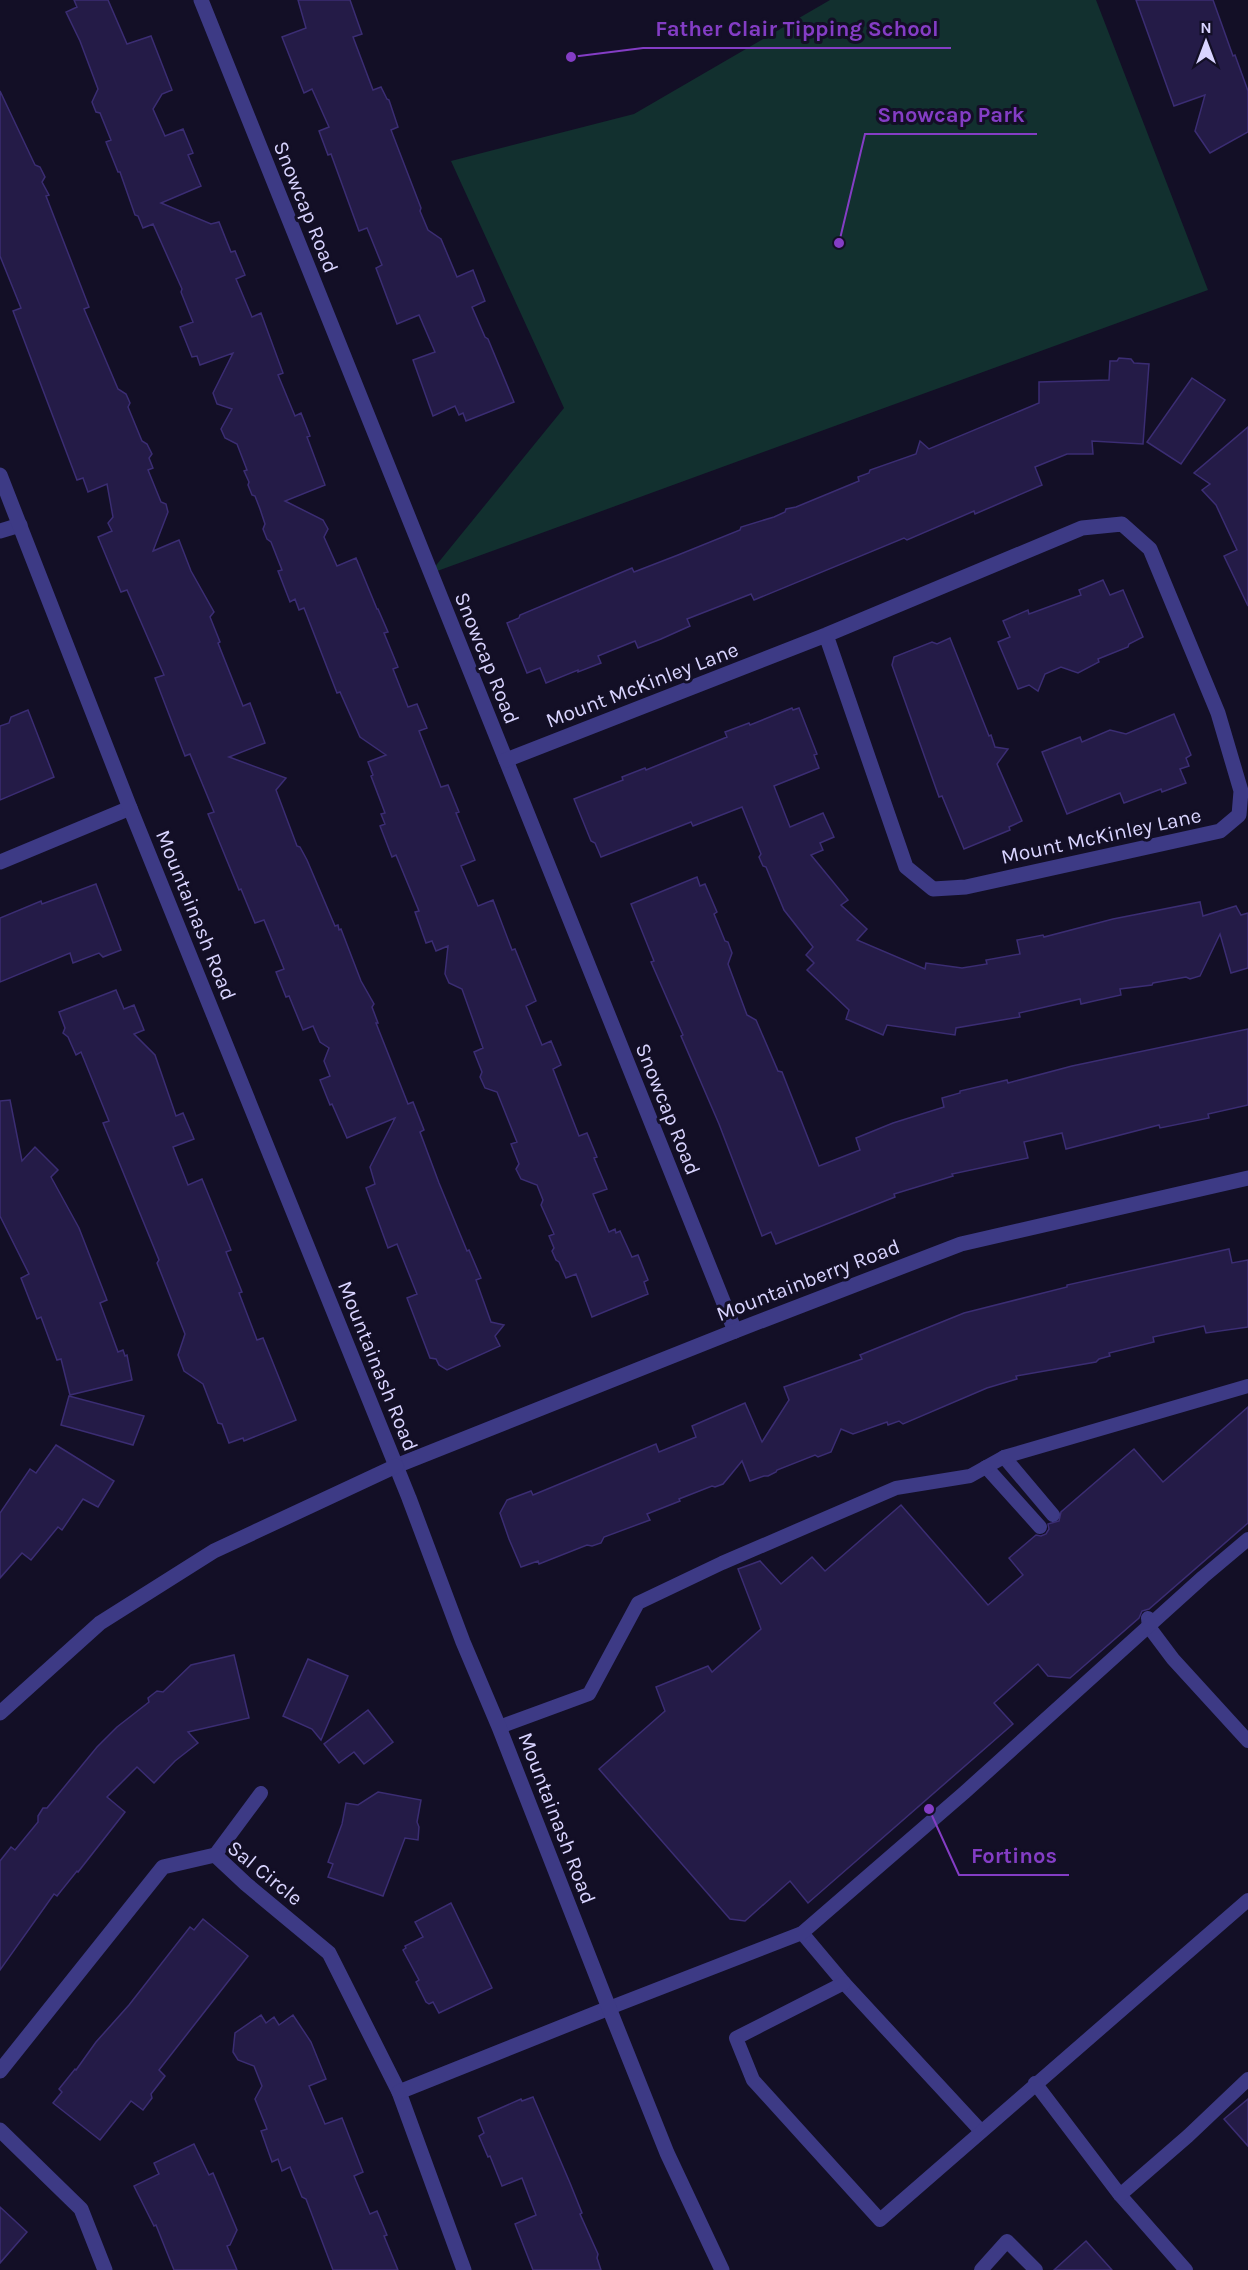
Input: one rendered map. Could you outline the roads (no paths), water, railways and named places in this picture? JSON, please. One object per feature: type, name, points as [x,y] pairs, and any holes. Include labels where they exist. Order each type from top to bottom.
[{"type":"street","name":"Snowcap Road","points":[[201,0],[735,1331]]},
{"type":"street","name":"Mountainash Road","points":[[0,475],[130,808],[396,1466],[463,1642],[499,1727],[667,2153],[722,2270]]},
{"type":"street","name":"Mount McKinley Lane","points":[[506,760],[826,635],[1082,528],[1122,524],[1150,549],[1218,713],[1241,791],[1239,815],[1220,831],[966,887],[933,889],[906,867],[826,635]]},
{"type":"street","points":[[0,531],[20,525]]},
{"type":"street","points":[[0,862],[130,808]]},
{"type":"street","name":"Mountainberry Road","points":[[0,1713],[100,1623],[214,1551],[396,1466],[961,1244],[1248,1178]]},
{"type":"street","name":"Sal Circle","points":[[0,2070],[162,1867],[215,1855],[329,1953],[399,2092],[464,2270]]},
{"type":"street","points":[[399,2092],[609,2008]]},
{"type":"street","points":[[0,2130],[81,2210],[105,2270]]},
{"type":"lane","points":[[499,1727],[589,1694],[638,1603],[722,1563],[896,1488],[970,1476],[1004,1457],[1248,1386]]},
{"type":"lane","points":[[1004,1457],[1053,1515]]},
{"type":"lane","points":[[986,1467],[1040,1527]]},
{"type":"lane","points":[[609,2008],[802,1933],[1056,1712],[1144,1624],[1248,1539]]},
{"type":"lane","points":[[1144,1624],[1248,1741]]},
{"type":"lane","points":[[215,1855],[261,1793]]},
{"type":"lane","points":[[844,1983],[736,2038],[753,2080],[880,2220],[1248,1900]]},
{"type":"lane","points":[[802,1933],[844,1983],[981,2130]]},
{"type":"lane","points":[[1120,2195],[1188,2136],[1248,2079]]},
{"type":"lane","points":[[1035,2083],[1120,2195],[1186,2270]]},
{"type":"lane","points":[[981,2270],[1007,2241],[1036,2270]]},
{"type":"place","name":"Father Clair Tipping School","points":[[571,57]]},
{"type":"place","name":"Snowcap Park","points":[[839,243]]},
{"type":"place","name":"Fortinos","points":[[929,1809]]}]
